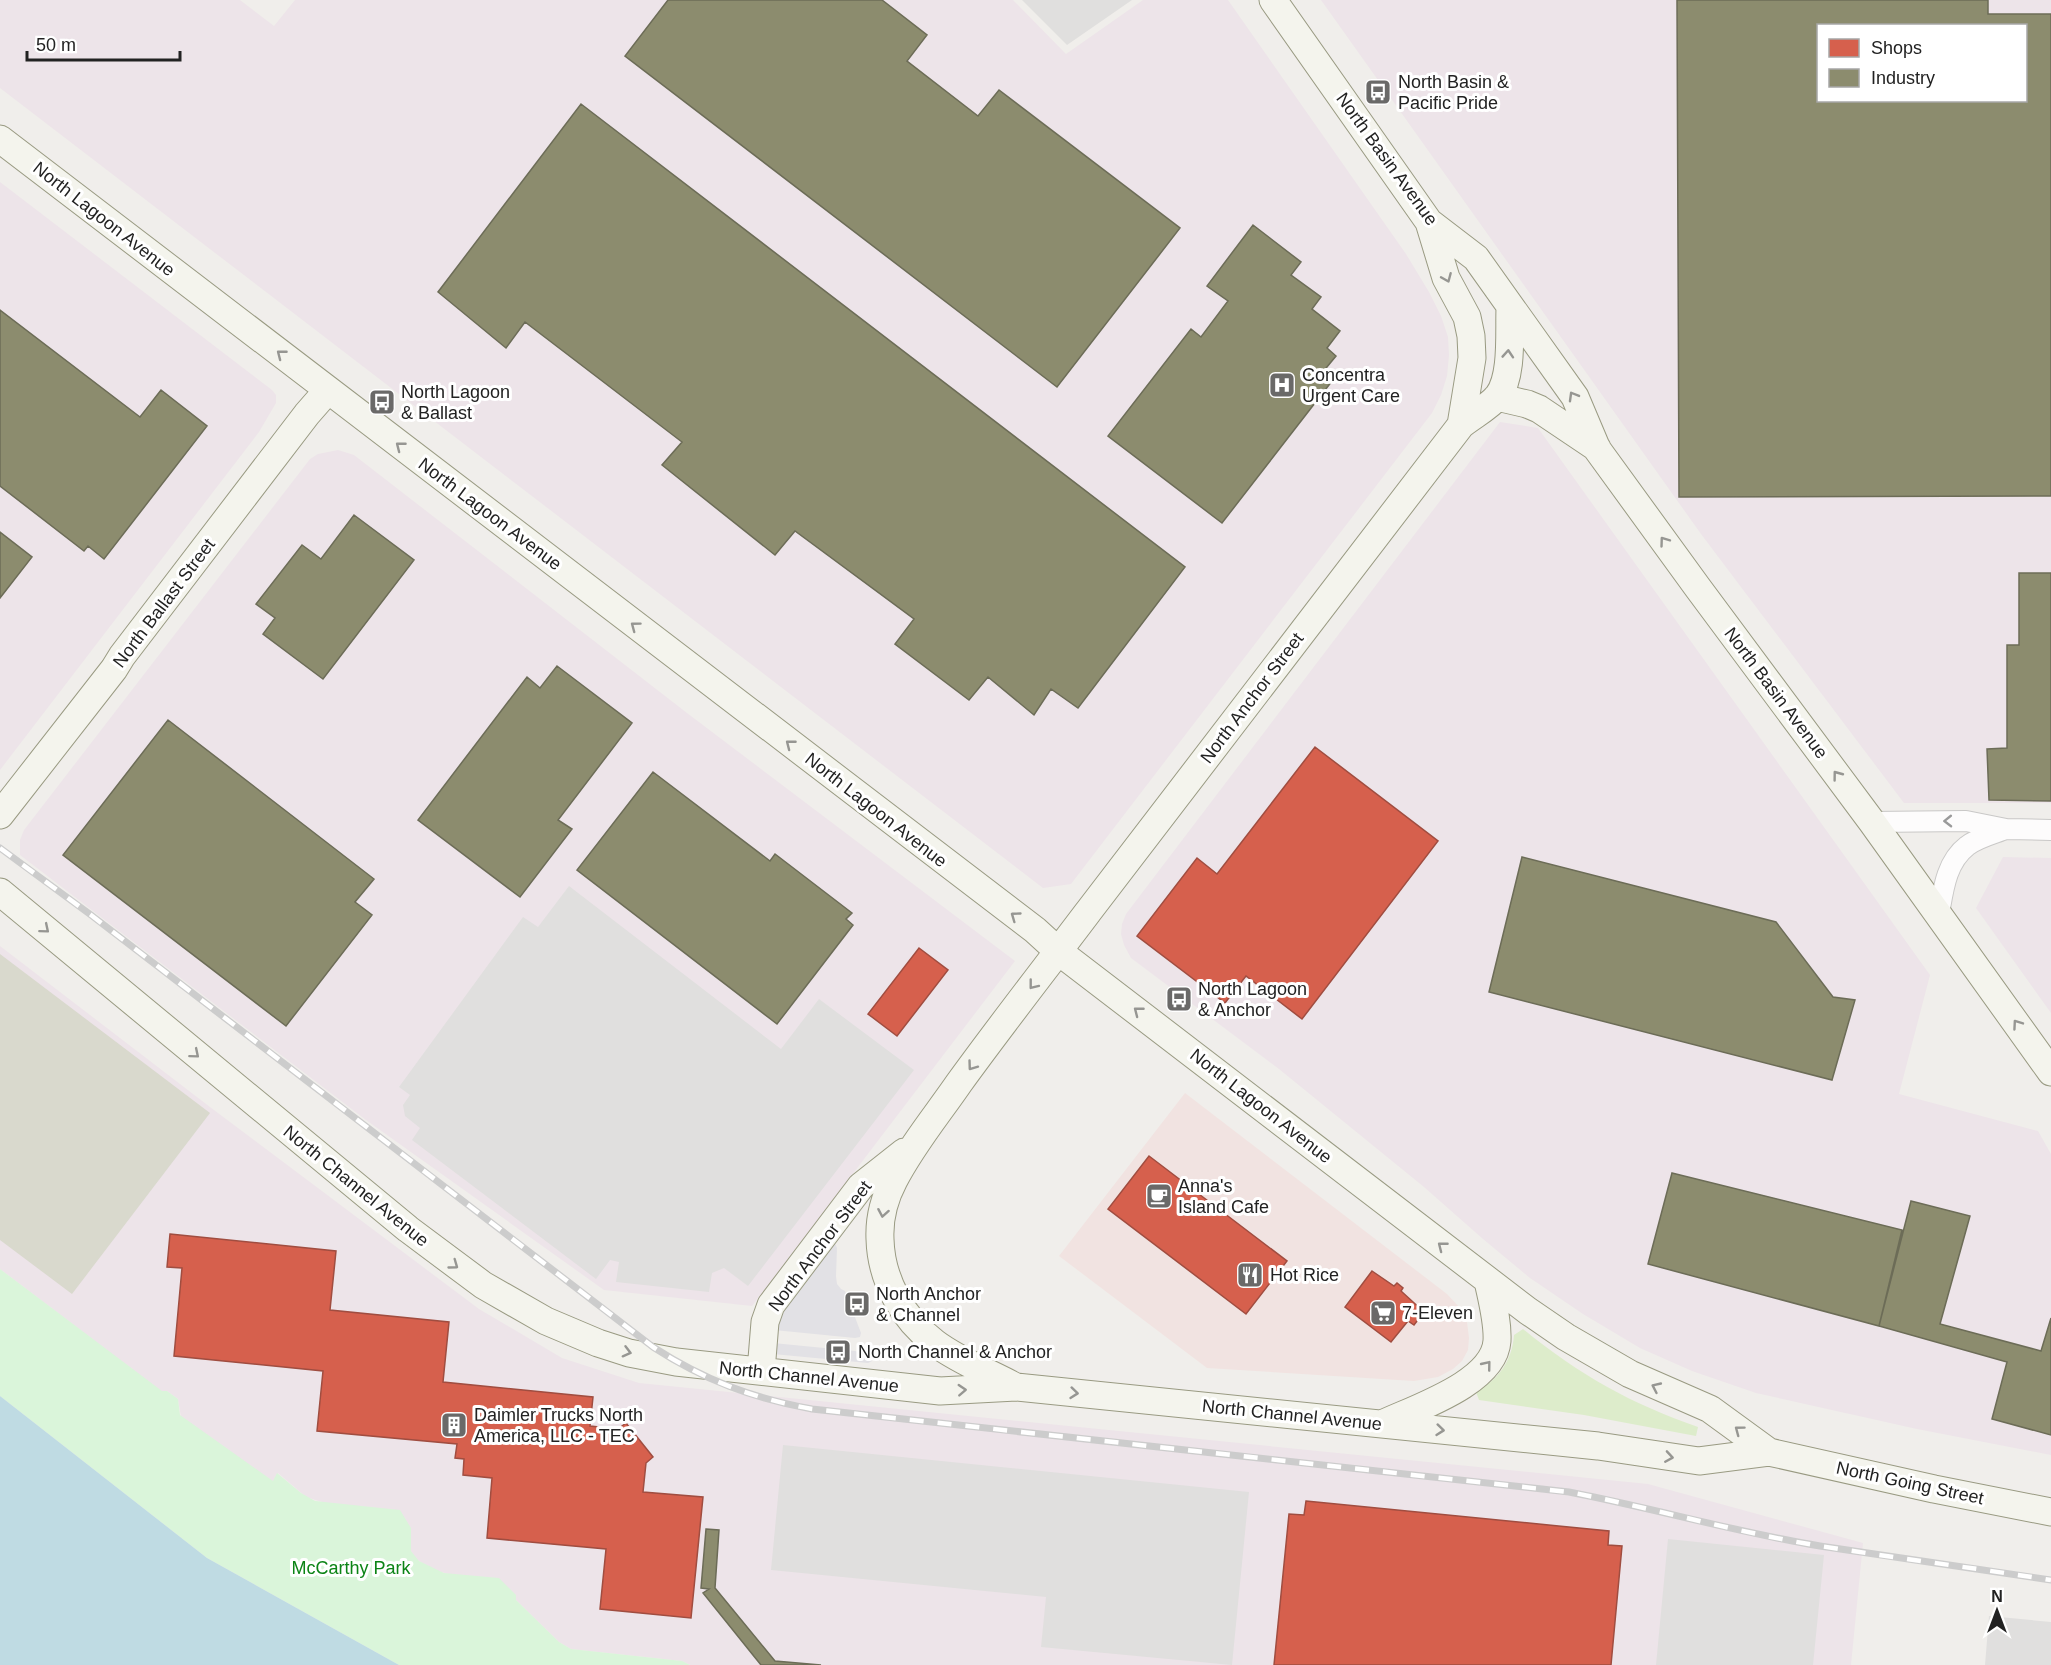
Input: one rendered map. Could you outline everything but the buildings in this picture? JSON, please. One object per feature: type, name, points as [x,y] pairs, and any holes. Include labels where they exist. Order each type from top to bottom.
[{"type":"street","name":"North Basin Avenue","points":[[1273,0],[1429,222],[1476,258],[1575,397],[1598,449],[1939,914],[2051,1072]]},
{"type":"street","name":"North Lagoon Avenue","points":[[0,139],[1035,930],[1058,951],[1488,1281],[1566,1337],[1600,1358],[1661,1389],[1710,1409],[1769,1452]]},
{"type":"street","name":"North Anchor Street","points":[[1016,1387],[938,1346],[907,1316],[888,1281],[882,1259],[880,1238],[886,1197],[917,1142],[1006,1018],[1461,425],[1472,358],[1471,336],[1467,317],[1446,278],[1429,222]]},
{"type":"street","points":[[1461,425],[1497,397],[1506,376],[1510,308]]},
{"type":"street","name":"North Ballast Street","points":[[0,815],[307,414],[328,390]]},
{"type":"street","points":[[1497,397],[1539,409],[1598,449]]},
{"type":"street","points":[[1872,822],[1966,821],[2006,830],[2051,830]]},
{"type":"street","points":[[1939,914],[1943,888],[1957,855],[1968,845],[2006,830]]},
{"type":"street","name":"North Channel Avenue","points":[[0,892],[451,1263],[506,1300],[572,1333],[629,1353],[676,1362],[940,1391],[1016,1387],[1598,1446],[1699,1461],[1769,1452]]},
{"type":"street","name":"North Anchor Street","points":[[761,1371],[765,1322],[771,1305],[861,1185],[917,1142]]},
{"type":"street","points":[[1382,1424],[1457,1389],[1486,1368],[1494,1356],[1497,1342],[1488,1281]]},
{"type":"street","name":"North Going Street","points":[[1769,1452],[1934,1489],[2051,1512]]},
{"type":"shaded area","points":[[0,0],[240,0],[274,26],[295,0],[1013,0],[1066,54],[1143,0],[1228,0],[1406,254],[1429,292],[1448,337],[1447,376],[1432,413],[1071,884],[1043,888],[0,88]]},
{"type":"shaded area","points":[[1022,0],[1132,0],[1067,45]]},
{"type":"shaded area","points":[[1321,0],[2051,0],[2051,803],[1904,803],[1701,534]]},
{"type":"shaded area","points":[[0,182],[272,390],[276,395],[276,403],[259,432],[0,770]]},
{"type":"shaded area","points":[[1500,422],[1538,428],[1930,975],[1899,1094],[2038,1131],[2051,1154],[2051,1455],[1917,1429],[1756,1393],[1692,1371],[1640,1348],[1583,1314],[1530,1278],[1424,1187],[1279,1069],[1131,958],[1124,945],[1121,934],[1126,914]]},
{"type":"shaded area","points":[[338,450],[354,455],[687,713],[1015,961],[752,1306],[604,1290],[366,1120],[20,855],[20,840],[24,830],[310,459],[318,454]]},
{"type":"shaded area","points":[[2003,857],[2051,858],[2051,1013],[1976,908]]},
{"type":"shaded area","points":[[569,886],[781,1049],[819,999],[914,1070],[748,1286],[724,1268],[712,1273],[709,1292],[616,1282],[619,1262],[610,1260],[596,1279],[412,1140],[420,1128],[405,1116],[403,1105],[410,1095],[399,1087],[523,917],[538,927]]},
{"type":"shaded area","points":[[0,946],[479,1309],[562,1358],[639,1383],[1648,1484],[1863,1543],[1851,1665],[690,1665],[682,1661],[571,1649],[559,1642],[516,1600],[516,1595],[432,1569],[416,1559],[411,1551],[410,1543],[322,1502],[306,1497],[278,1473],[273,1482],[181,1417],[178,1399],[167,1391],[162,1392],[0,1269]]},
{"type":"shaded area","points":[[0,954],[210,1113],[72,1294],[0,1240]]},
{"type":"shaded area","points":[[1185,1093],[1447,1294],[1461,1309],[1467,1322],[1468,1350],[1462,1361],[1438,1377],[1414,1381],[1207,1368],[1059,1256]]},
{"type":"shaded area","points":[[834,1241],[837,1248],[837,1284],[845,1291],[861,1333],[860,1337],[774,1330],[771,1318]]},
{"type":"shaded area","name":"North Channel & Anchor","points":[[773,1343],[855,1351],[868,1355],[872,1361],[868,1363],[773,1354]]},
{"type":"shaded area","points":[[783,1445],[1249,1492],[1232,1665],[1041,1647],[1046,1597],[771,1570]]},
{"type":"shaded area","points":[[1668,1539],[1824,1555],[1813,1665],[1656,1665]]},
{"type":"shaded area","points":[[1989,1616],[2051,1622],[2051,1665],[1985,1665]]},
{"type":"green space","name":"McCarthy Park","points":[[0,1269],[162,1391],[167,1391],[178,1399],[180,1415],[273,1481],[277,1473],[301,1493],[315,1501],[400,1510],[411,1528],[411,1551],[419,1561],[444,1573],[499,1578],[516,1595],[516,1600],[559,1642],[571,1649],[682,1661],[690,1665],[399,1665],[207,1558],[0,1396]]},
{"type":"green space","points":[[1523,1329],[1564,1360],[1606,1386],[1650,1408],[1698,1427],[1696,1436],[1584,1415],[1479,1400],[1476,1392],[1498,1375],[1507,1361],[1514,1335]]},
{"type":"water","points":[[0,1396],[207,1558],[399,1665],[0,1665]]},
{"type":"railway","points":[[0,848],[91,915],[653,1347],[691,1369],[729,1386],[790,1405],[812,1409],[1569,1492],[1788,1540],[2051,1580]]},
{"type":"place","name":"North Basin & Pacific Pride","points":[[1378,92]]},
{"type":"place","name":"Concentra Urgent Care","points":[[1282,385]]},
{"type":"place","name":"North Lagoon & Ballast","points":[[382,402]]},
{"type":"place","name":"North Lagoon & Anchor","points":[[1179,999]]},
{"type":"place","name":"Anna's Island Cafe","points":[[1159,1196]]},
{"type":"place","name":"Hot Rice","points":[[1250,1275]]},
{"type":"place","name":"North Anchor & Channel","points":[[857,1304]]},
{"type":"place","name":"7-Eleven","points":[[1383,1313]]},
{"type":"place","name":"North Channel & Anchor","points":[[838,1352]]},
{"type":"place","name":"Daimler Trucks North America, LLC - TEC","points":[[454,1425]]}]
